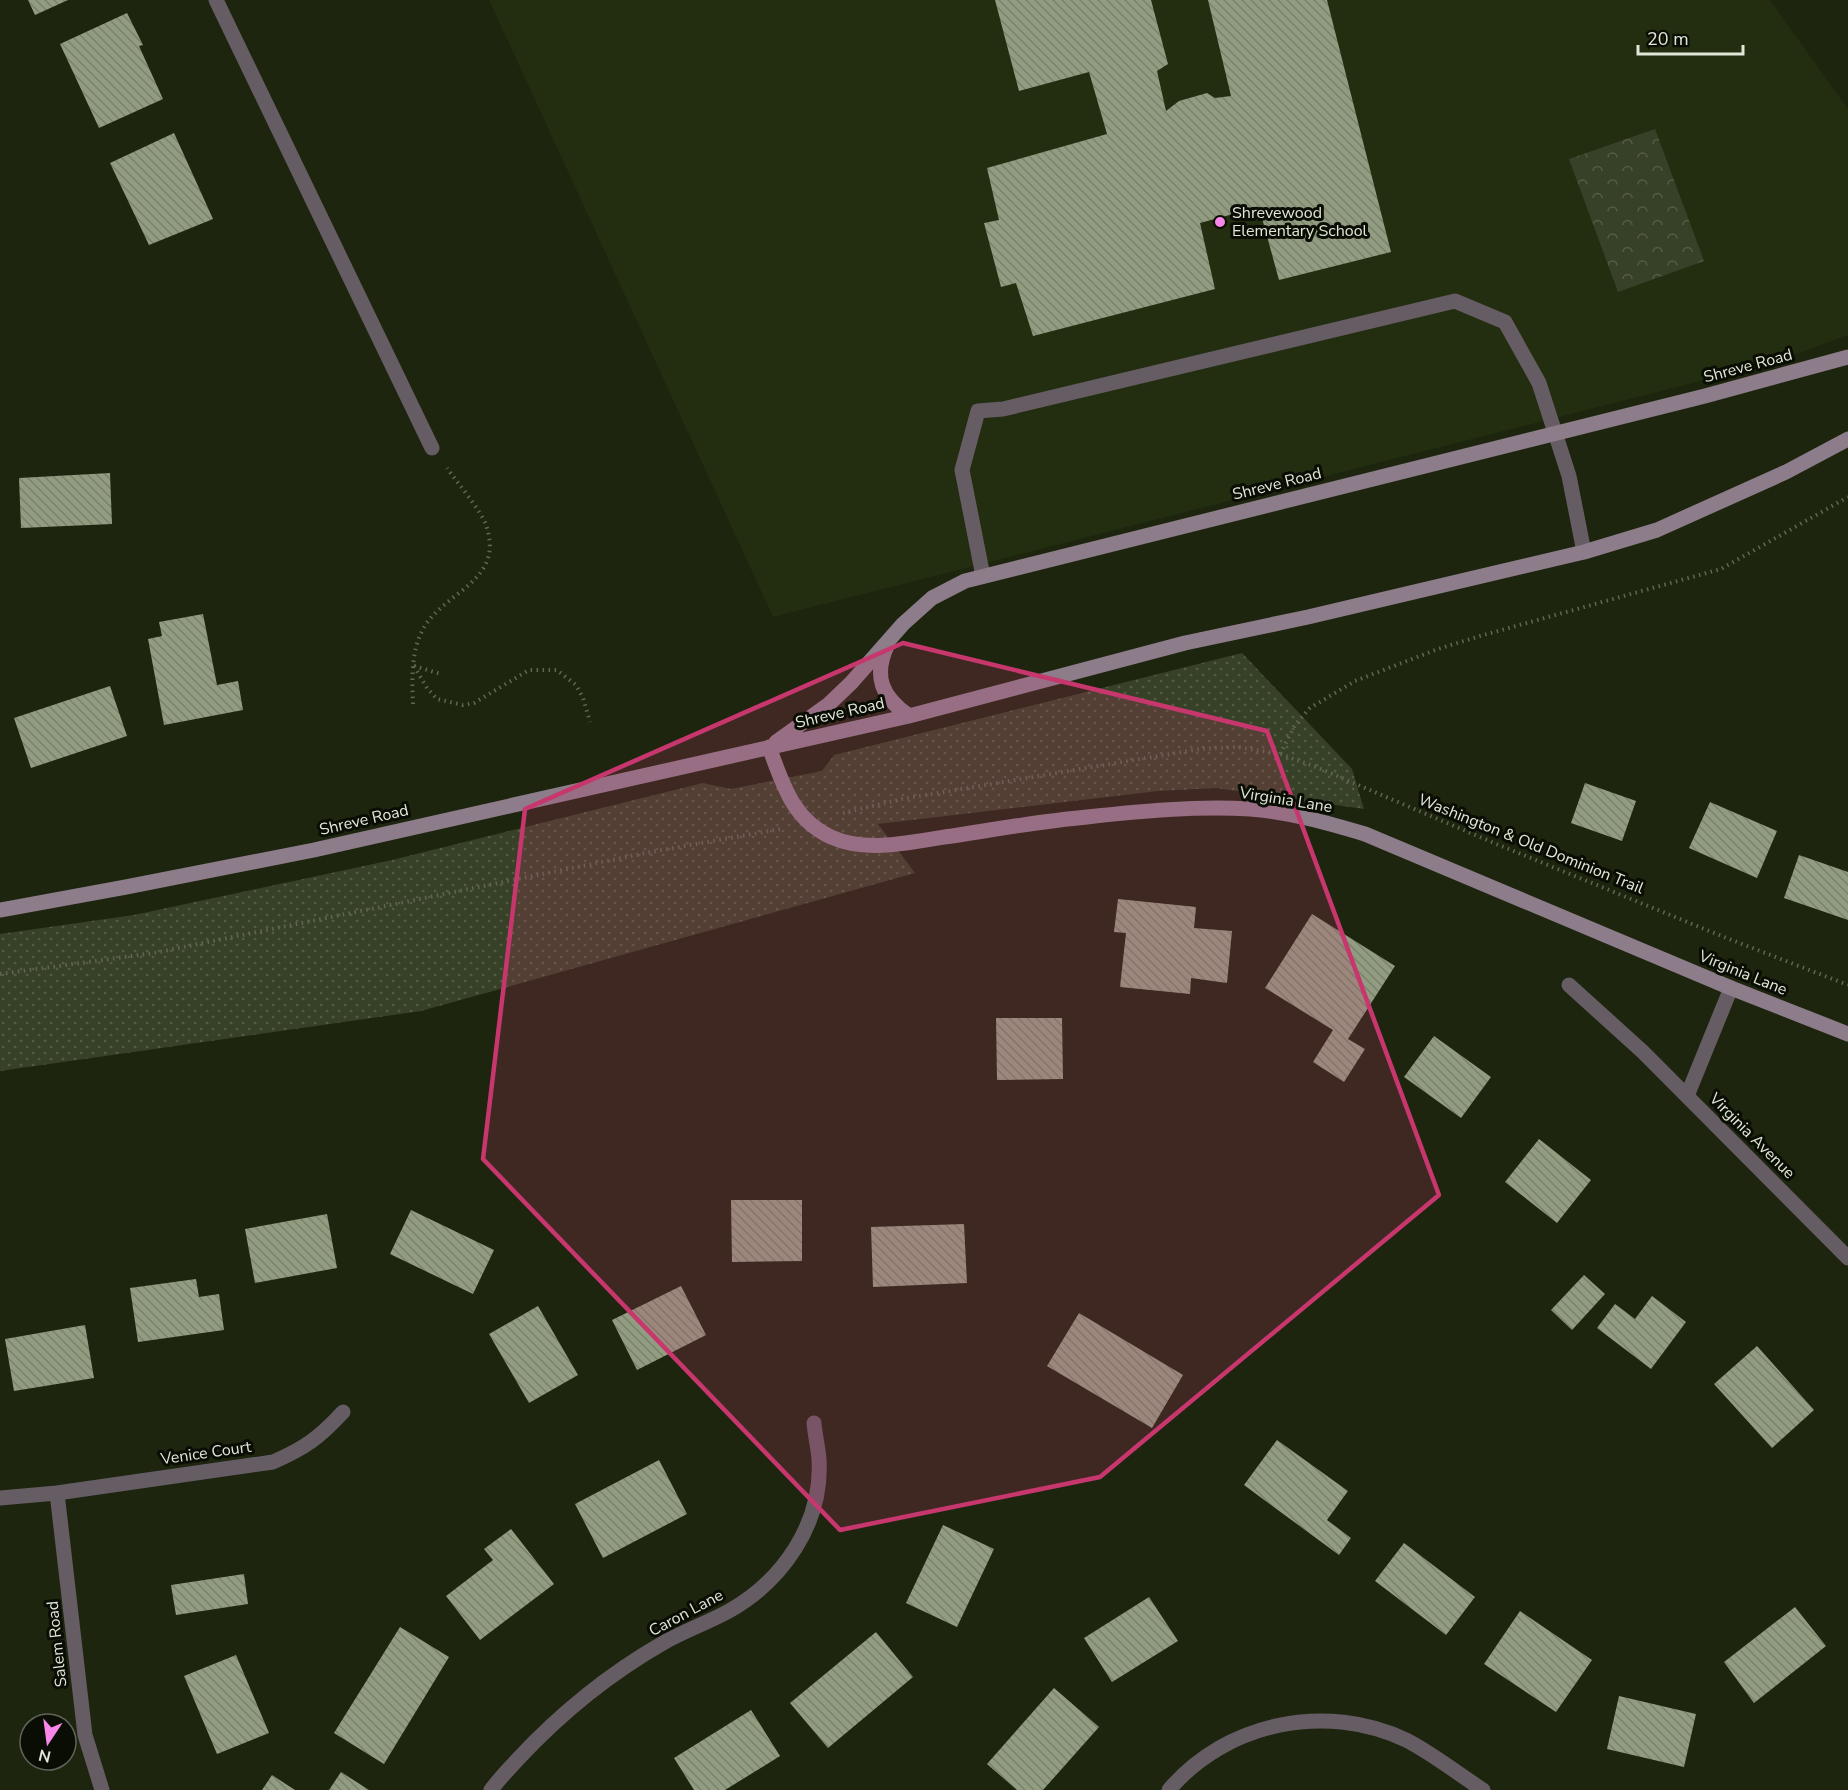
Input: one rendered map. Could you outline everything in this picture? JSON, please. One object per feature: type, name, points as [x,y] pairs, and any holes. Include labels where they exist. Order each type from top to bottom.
[{"type":"main road","name":"Shreve Road","points":[[769,747],[829,704],[851,683],[903,624],[932,598],[964,581],[1705,396],[1848,357]]},
{"type":"main road","name":"Shreve Road","points":[[0,909],[314,850],[909,716],[1185,643],[1319,615],[1584,552],[1657,530],[1786,472],[1848,439]]},
{"type":"main road","points":[[891,638],[880,662],[883,687],[894,705],[909,716]]},
{"type":"main road","name":"Virginia Lane","points":[[769,747],[792,805],[808,822],[830,836],[849,843],[890,844],[1086,817],[1200,808],[1252,810],[1316,819],[1365,834],[1731,988],[1848,1034]]},
{"type":"street","points":[[216,0],[432,448]]},
{"type":"street","points":[[983,576],[962,470],[978,411],[1003,409],[1455,301],[1506,322],[1539,383],[1557,432],[1569,476],[1584,552]]},
{"type":"street","points":[[1569,985],[1687,1096]]},
{"type":"street","name":"Virginia Avenue","points":[[1731,988],[1687,1096],[1848,1258]]},
{"type":"street","name":"Venice Court","points":[[0,1498],[57,1493],[273,1462],[301,1450],[324,1433],[343,1412]]},
{"type":"street","name":"Caron Lane","points":[[491,1790],[545,1730],[602,1683],[664,1643],[729,1611],[759,1591],[787,1563],[804,1534],[816,1498],[819,1460],[814,1423]]},
{"type":"street","name":"Salem Road","points":[[57,1493],[85,1735],[102,1790]]},
{"type":"street","points":[[1169,1790],[1201,1760],[1233,1740],[1269,1727],[1313,1720],[1337,1720],[1373,1727],[1407,1741],[1483,1790]]},
{"type":"path","points":[[413,704],[414,666],[422,632],[434,613],[481,575],[490,549],[486,524],[432,448]]},
{"type":"path","points":[[1280,754],[1295,725],[1310,708],[1355,681],[1469,639],[1721,569],[1848,497]]},
{"type":"path","points":[[414,666],[441,674]]},
{"type":"path","points":[[414,666],[427,688],[437,699],[463,705],[474,703],[529,670],[557,670],[576,685],[583,698],[590,722]]},
{"type":"path","name":"Washington & Old Dominion Trail","points":[[0,974],[154,952],[808,822],[902,799],[1200,749],[1237,747],[1280,754],[1316,767],[1494,843],[1848,985]]},
{"type":"highlighted area","points":[[903,643],[1267,731],[1439,1195],[1100,1477],[840,1530],[483,1159],[525,809]]},
{"type":"shaded area","name":"Shrevewood Elementary School","points":[[489,0],[1770,0],[1848,109],[1848,335],[1775,362],[773,617]]},
{"type":"green space","points":[[1655,129],[1704,261],[1618,292],[1569,159]]},
{"type":"green space","points":[[1242,653],[1352,769],[1364,809],[1216,788],[1158,791],[878,824],[915,873],[421,1011],[0,1071],[0,934],[134,915],[392,860],[703,783],[731,789],[822,771],[834,755]]},
{"type":"building","points":[[28,0],[68,0],[35,15]]},
{"type":"building","points":[[995,0],[1151,0],[1168,64],[1157,71],[1166,111],[1179,101],[1207,93],[1215,98],[1231,96],[1208,0],[1327,0],[1391,252],[1279,280],[1259,207],[1200,223],[1215,289],[1033,336],[1016,283],[1001,287],[984,223],[999,220],[987,168],[1107,134],[1089,72],[1019,91]]},
{"type":"building","points":[[127,13],[143,45],[139,46],[163,99],[99,128],[60,44]]},
{"type":"building","points":[[174,133],[213,219],[149,245],[110,163]]},
{"type":"building","points":[[110,473],[112,524],[21,528],[19,478]]},
{"type":"building","points":[[203,614],[217,685],[238,681],[243,710],[164,725],[148,639],[162,636],[159,622]]},
{"type":"building","points":[[110,686],[127,736],[31,768],[14,718]]},
{"type":"building","points":[[1585,783],[1636,801],[1622,841],[1571,823]]},
{"type":"building","points":[[1710,802],[1777,831],[1757,878],[1689,848]]},
{"type":"building","points":[[1799,855],[1848,872],[1848,920],[1784,898]]},
{"type":"building","points":[[1118,899],[1196,907],[1194,928],[1232,931],[1227,983],[1191,978],[1190,994],[1120,987],[1126,933],[1114,932]]},
{"type":"building","points":[[1312,914],[1395,966],[1348,1039],[1365,1049],[1344,1082],[1313,1062],[1333,1030],[1265,988]]},
{"type":"building","points":[[996,1018],[1062,1018],[1063,1079],[997,1080]]},
{"type":"building","points":[[1434,1036],[1491,1077],[1461,1118],[1404,1077]]},
{"type":"building","points":[[1539,1139],[1591,1180],[1557,1223],[1505,1182]]},
{"type":"building","points":[[731,1200],[802,1200],[802,1261],[732,1262]]},
{"type":"building","points":[[411,1210],[494,1250],[473,1294],[390,1254]]},
{"type":"building","points":[[327,1214],[337,1268],[255,1283],[245,1229]]},
{"type":"building","points":[[964,1224],[967,1283],[873,1287],[871,1227]]},
{"type":"building","points":[[1584,1275],[1605,1294],[1572,1330],[1551,1310]]},
{"type":"building","points":[[196,1279],[199,1297],[219,1294],[224,1330],[138,1342],[130,1288]]},
{"type":"building","points":[[681,1286],[706,1335],[637,1370],[612,1320]]},
{"type":"building","points":[[1652,1296],[1686,1322],[1651,1369],[1597,1328],[1615,1304],[1635,1319]]},
{"type":"building","points":[[538,1306],[578,1375],[529,1403],[489,1334]]},
{"type":"building","points":[[1079,1313],[1183,1375],[1152,1428],[1047,1366]]},
{"type":"building","points":[[85,1325],[94,1378],[14,1391],[5,1339]]},
{"type":"building","points":[[1757,1346],[1814,1410],[1772,1448],[1714,1384]]},
{"type":"building","points":[[1277,1440],[1348,1491],[1327,1520],[1351,1538],[1339,1555],[1244,1485]]},
{"type":"building","points":[[659,1460],[687,1514],[603,1558],[575,1504]]},
{"type":"building","points":[[943,1525],[994,1549],[957,1627],[906,1603]]},
{"type":"building","points":[[511,1529],[554,1584],[480,1640],[446,1596],[493,1560],[484,1549]]},
{"type":"building","points":[[1404,1543],[1475,1597],[1446,1635],[1375,1581]]},
{"type":"building","points":[[244,1574],[248,1604],[176,1615],[171,1585]]},
{"type":"building","points":[[1149,1597],[1178,1641],[1112,1682],[1084,1638]]},
{"type":"building","points":[[1795,1607],[1826,1646],[1754,1703],[1724,1662]]},
{"type":"building","points":[[1520,1611],[1592,1660],[1556,1712],[1484,1664]]},
{"type":"building","points":[[400,1627],[449,1657],[384,1764],[334,1733]]},
{"type":"building","points":[[876,1632],[913,1677],[828,1748],[790,1703]]},
{"type":"building","points":[[236,1655],[269,1733],[217,1754],[184,1676]]},
{"type":"building","points":[[1054,1688],[1099,1727],[1043,1790],[1017,1790],[987,1764]]},
{"type":"building","points":[[1619,1696],[1696,1714],[1684,1767],[1607,1749]]},
{"type":"building","points":[[751,1710],[780,1756],[725,1790],[694,1790],[674,1758]]},
{"type":"building","points":[[341,1772],[369,1790],[329,1790]]},
{"type":"building","points":[[272,1775],[295,1790],[262,1790]]},
{"type":"place","name":"Shrevewood Elementary School","points":[[1220,222]]}]
